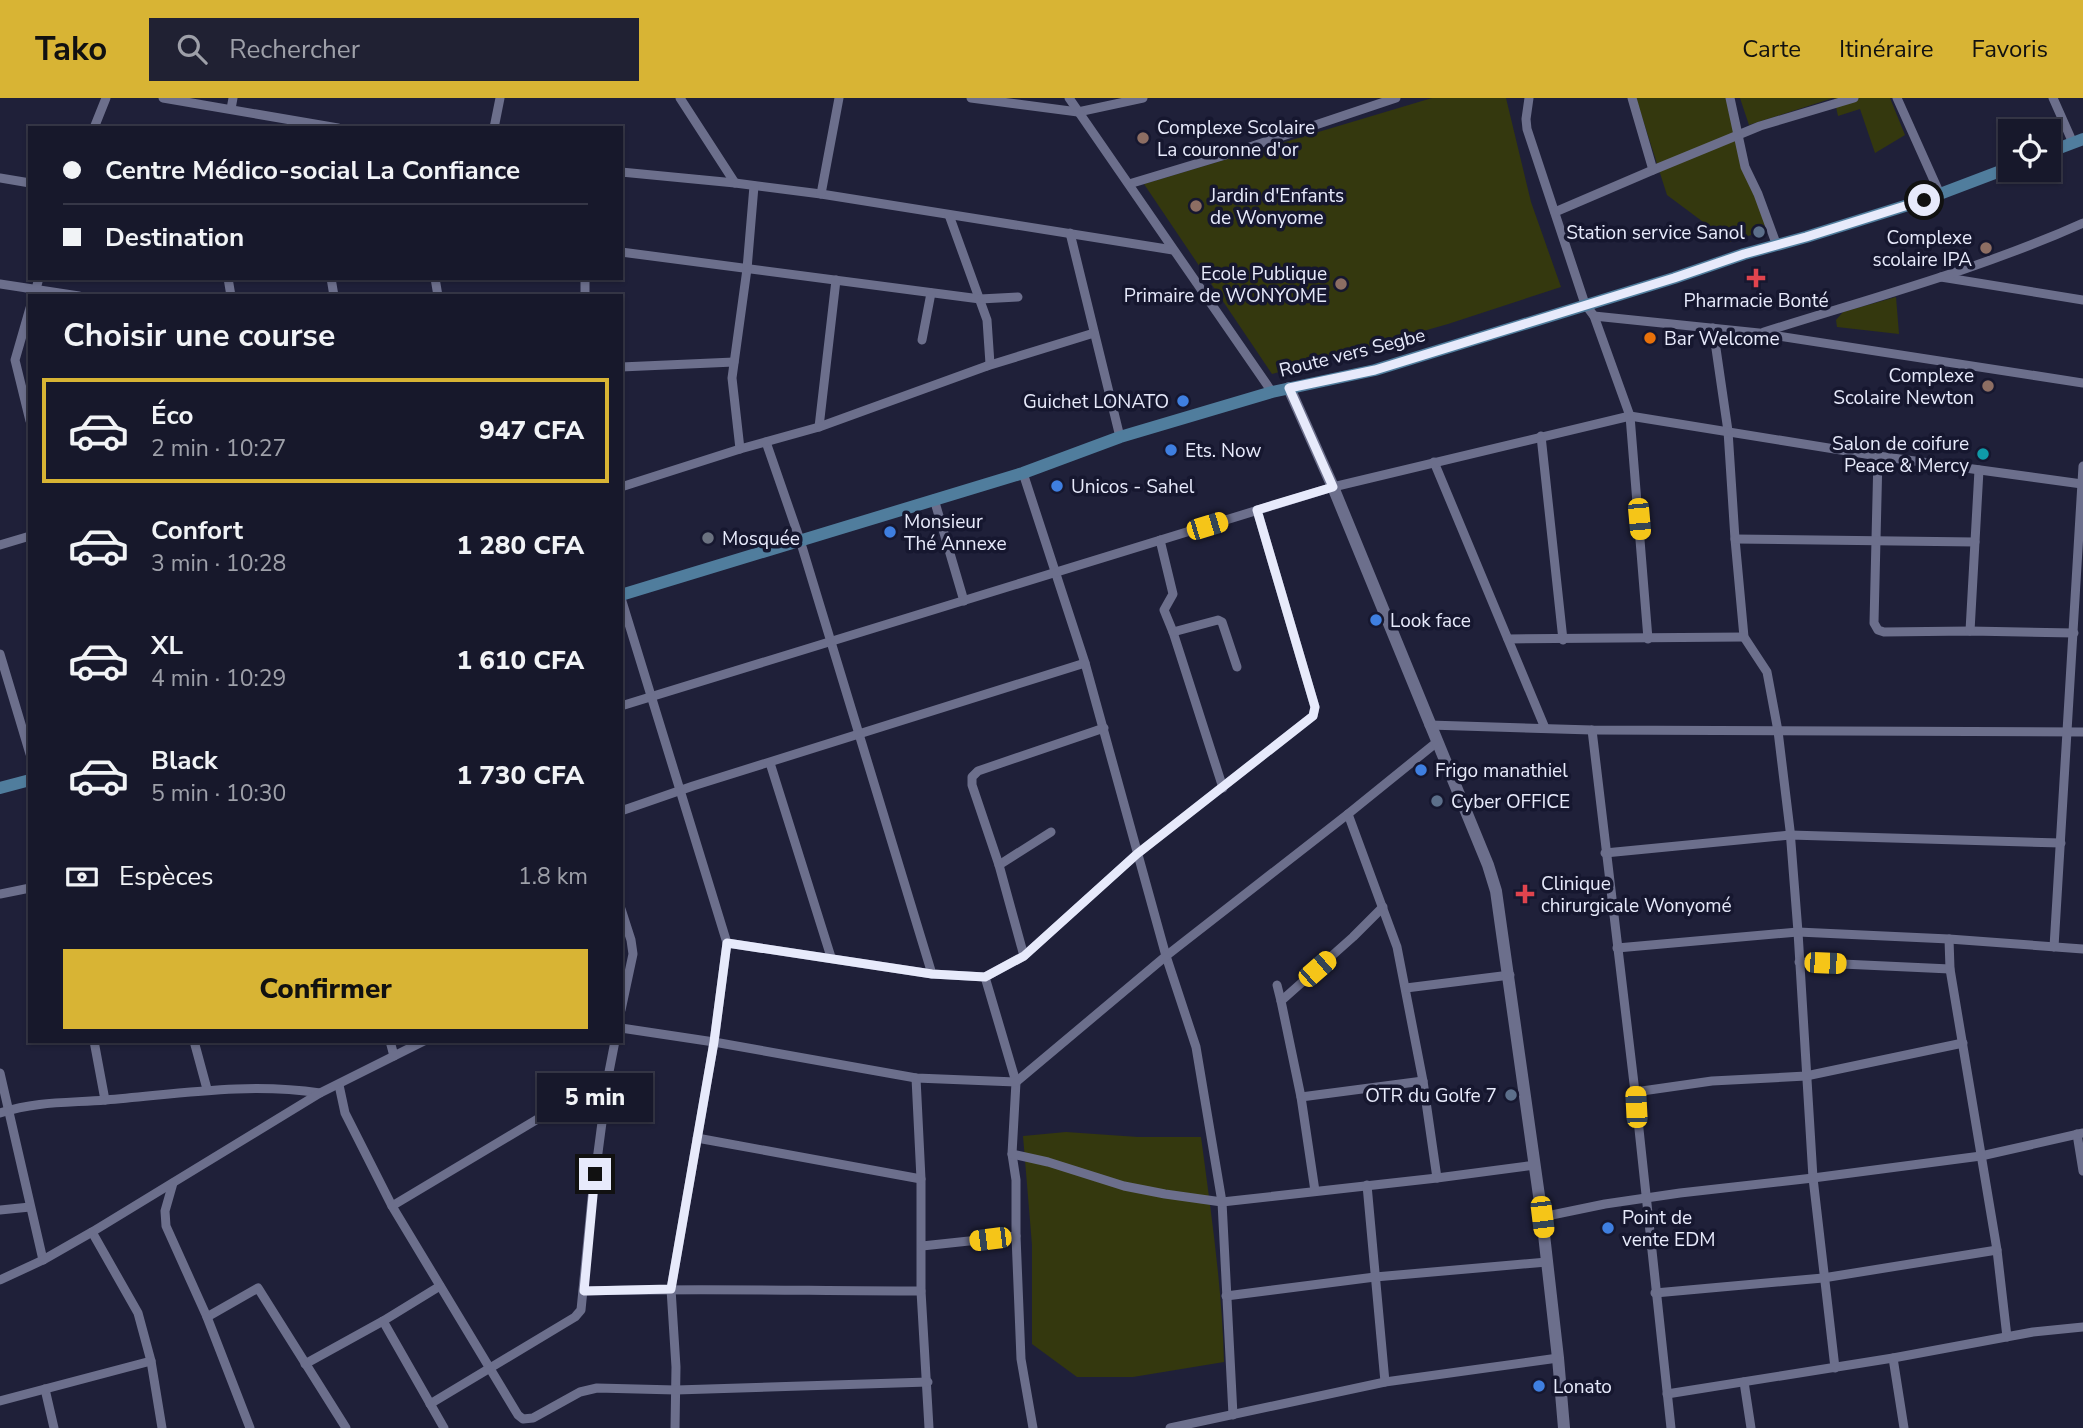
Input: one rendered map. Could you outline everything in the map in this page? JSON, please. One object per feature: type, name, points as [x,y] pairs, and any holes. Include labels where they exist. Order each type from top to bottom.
[{"type":"main road","points":[[2061,147],[2078,141]]},
{"type":"main road","name":"Route vers Segbe","points":[[623,596],[1023,473],[1120,437],[1272,392],[1375,370],[1674,278],[1940,194],[1998,172]]},
{"type":"main road","points":[[0,789],[28,781]]},
{"type":"street","points":[[95,126],[106,98]]},
{"type":"street","points":[[163,98],[231,109],[300,125]]},
{"type":"street","points":[[231,109],[233,98]]},
{"type":"street","points":[[494,126],[500,98]]},
{"type":"street","points":[[680,98],[735,183]]},
{"type":"street","points":[[821,194],[839,98]]},
{"type":"street","points":[[971,98],[1078,112],[1143,98]]},
{"type":"street","points":[[1069,98],[1272,392]]},
{"type":"street","points":[[1129,184],[1396,98]]},
{"type":"street","points":[[1529,98],[1527,130],[1585,304],[1594,316],[1630,416],[1648,639]]},
{"type":"street","points":[[1632,98],[1653,170]]},
{"type":"street","points":[[1730,98],[1745,167],[1777,246]]},
{"type":"street","points":[[1555,212],[1771,122],[1854,98]]},
{"type":"street","points":[[1897,98],[1940,194]]},
{"type":"street","points":[[2053,98],[2078,141]]},
{"type":"street","points":[[623,172],[821,194],[1173,250]]},
{"type":"street","points":[[0,178],[28,183]]},
{"type":"street","points":[[740,449],[732,378],[747,269],[754,186]]},
{"type":"street","points":[[949,215],[980,299],[988,330],[990,364],[987,366]]},
{"type":"street","points":[[1759,333],[1940,277],[2043,241],[2083,223]]},
{"type":"street","points":[[1070,233],[1120,437]]},
{"type":"street","points":[[623,252],[980,299],[1018,297]]},
{"type":"street","points":[[1940,277],[2083,300]]},
{"type":"street","points":[[819,427],[836,280]]},
{"type":"street","points":[[0,284],[35,293]]},
{"type":"street","points":[[922,340],[931,293]]},
{"type":"street","points":[[28,315],[15,360],[28,413]]},
{"type":"street","points":[[1594,316],[1759,333],[2083,383]]},
{"type":"street","points":[[1713,328],[1728,431],[1744,637],[1767,672],[1778,731],[1798,932],[1813,1178],[1835,1368]]},
{"type":"street","points":[[623,486],[819,427],[987,366],[1094,333]]},
{"type":"street","points":[[623,367],[734,362]]},
{"type":"street","points":[[1289,388],[1333,487],[1488,865],[1496,891],[1510,975],[1542,1217],[1564,1428]]},
{"type":"street","points":[[623,705],[1333,487],[1630,416],[1878,456],[2082,484]]},
{"type":"street","points":[[1541,436],[1563,640]]},
{"type":"street","points":[[766,442],[832,642],[932,974]]},
{"type":"street","points":[[1878,456],[1874,623],[1878,630],[2074,633]]},
{"type":"street","points":[[1434,462],[1545,727]]},
{"type":"street","points":[[2054,947],[2083,466]]},
{"type":"street","points":[[1970,631],[1979,470]]},
{"type":"street","points":[[1023,473],[1085,663],[1166,956],[1196,1047],[1222,1202],[1233,1415]]},
{"type":"street","points":[[934,499],[964,601]]},
{"type":"street","points":[[727,943],[932,974],[985,977],[1024,956],[1137,854],[1313,716],[1315,712],[1257,510]]},
{"type":"street","points":[[0,545],[28,537]]},
{"type":"street","points":[[1735,539],[1975,542]]},
{"type":"street","points":[[1160,540],[1173,594],[1164,610],[1223,788]]},
{"type":"street","points":[[623,603],[727,943],[714,1042],[671,1289],[675,1428]]},
{"type":"street","points":[[1173,632],[1218,620],[1222,622],[1237,667]]},
{"type":"street","points":[[1508,639],[1744,637]]},
{"type":"street","points":[[0,654],[28,747]]},
{"type":"street","points":[[623,810],[1085,663]]},
{"type":"street","points":[[1429,725],[1592,730],[2083,732]]},
{"type":"street","points":[[1024,956],[999,865],[972,786],[972,777],[978,771],[1104,728]]},
{"type":"street","points":[[1592,730],[1671,1428]]},
{"type":"street","points":[[623,1028],[916,1078],[1016,1082],[1166,956],[1437,742]]},
{"type":"street","points":[[770,763],[831,957]]},
{"type":"street","points":[[1348,814],[1397,947],[1423,1081],[1437,1178]]},
{"type":"street","points":[[999,865],[1051,832]]},
{"type":"street","points":[[1605,853],[1790,835],[2061,844]]},
{"type":"street","points":[[0,894],[28,888]]},
{"type":"street","points":[[1281,1001],[1383,907]]},
{"type":"street","points":[[623,915],[631,940],[632,954],[623,1000]]},
{"type":"street","points":[[1617,948],[1798,932],[2083,949]]},
{"type":"street","points":[[1949,939],[1950,969],[1997,1250],[2007,1337]]},
{"type":"street","points":[[1799,962],[1950,969]]},
{"type":"street","points":[[1406,988],[1510,975]]},
{"type":"street","points":[[985,977],[1016,1082],[1012,1154],[1016,1180],[1021,1359],[1033,1428]]},
{"type":"street","points":[[1277,985],[1301,1097],[1315,1191]]},
{"type":"street","points":[[94,1043],[104,1100]]},
{"type":"street","points":[[195,1043],[207,1089]]},
{"type":"street","points":[[391,1043],[394,1056]]},
{"type":"street","points":[[0,1280],[43,1260],[92,1232],[320,1093],[420,1043]]},
{"type":"street","points":[[430,1404],[575,1317],[581,1310],[592,1198],[615,1043]]},
{"type":"street","points":[[1635,1093],[1712,1082],[1806,1076],[1963,1043]]},
{"type":"street","points":[[0,1073],[4,1112],[43,1260]]},
{"type":"street","points":[[391,1206],[608,1077]]},
{"type":"street","points":[[916,1078],[929,1428]]},
{"type":"street","points":[[1301,1097],[1423,1081]]},
{"type":"street","points":[[340,1085],[345,1113],[391,1206],[518,1415],[523,1419],[533,1418],[587,1389],[676,1390],[928,1382]]},
{"type":"street","points":[[4,1112],[43,1102],[104,1100],[207,1089],[284,1088],[320,1093]]},
{"type":"street","points":[[1542,1217],[1645,1198],[1981,1156],[2080,1134],[2083,1171]]},
{"type":"street","points":[[697,1138],[921,1179]]},
{"type":"street","points":[[1012,1154],[1124,1185],[1222,1202],[1535,1166]]},
{"type":"street","points":[[173,1183],[165,1211],[166,1226],[207,1317],[250,1428]]},
{"type":"street","points":[[1367,1185],[1385,1382]]},
{"type":"street","points":[[0,1210],[30,1208]]},
{"type":"street","points":[[92,1232],[138,1313],[151,1361],[162,1428]]},
{"type":"street","points":[[922,1246],[1016,1236]]},
{"type":"street","points":[[1655,1293],[1823,1278],[1997,1250]]},
{"type":"street","points":[[1226,1296],[1374,1276],[1547,1262]]},
{"type":"street","points":[[305,1364],[440,1286]]},
{"type":"street","points":[[207,1317],[258,1288],[346,1428]]},
{"type":"street","points":[[584,1291],[922,1291]]},
{"type":"street","points":[[383,1321],[444,1428]]},
{"type":"street","points":[[1667,1394],[1835,1368],[2007,1337],[2083,1327]]},
{"type":"street","points":[[1170,1428],[1385,1382],[1558,1358]]},
{"type":"street","points":[[1893,1358],[1904,1428]]},
{"type":"street","points":[[0,1401],[151,1361]]},
{"type":"street","points":[[1744,1382],[1751,1428]]},
{"type":"street","points":[[45,1389],[54,1428]]},
{"type":"green space","points":[[1432,98],[1506,98],[1531,202],[1561,287],[1448,324],[1272,374],[1144,184]]},
{"type":"green space","points":[[1636,98],[1730,98],[1766,230],[1730,242],[1667,195]]},
{"type":"green space","points":[[1740,98],[1833,98],[1749,125]]},
{"type":"green space","points":[[1834,98],[1890,98],[1905,135],[1875,153],[1860,109],[1838,116]]},
{"type":"green space","points":[[1896,297],[1899,334],[1837,327],[1836,320],[1843,312]]},
{"type":"green space","points":[[1066,1132],[1138,1137],[1201,1137],[1218,1277],[1224,1362],[1133,1377],[1077,1377],[1032,1344],[1032,1245],[1023,1136]]},
{"type":"place","name":"Complexe Scolaire La couronne d'or","points":[[1143,138]]},
{"type":"place","name":"Jardin d'Enfants de Wonyome","points":[[1196,206]]},
{"type":"place","name":"Station service Sanol","points":[[1759,232]]},
{"type":"place","name":"Complexe scolaire IPA","points":[[1986,248]]},
{"type":"place","name":"Pharmacie Bonté","points":[[1756,278]]},
{"type":"place","name":"Ecole Publique Primaire de WONYOME","points":[[1341,284]]},
{"type":"place","name":"Bar Welcome","points":[[1650,338]]},
{"type":"place","name":"Complexe Scolaire Newton","points":[[1988,386]]},
{"type":"place","name":"Guichet LONATO","points":[[1183,401]]},
{"type":"place","name":"Ets. Now","points":[[1171,450]]},
{"type":"place","name":"Salon de coifure Peace & Mercy","points":[[1983,454]]},
{"type":"place","name":"Unicos - Sahel","points":[[1057,486]]},
{"type":"place","name":"Monsieur Thé Annexe","points":[[890,532]]},
{"type":"place","name":"Mosquée","points":[[708,538]]},
{"type":"place","name":"Look face","points":[[1376,620]]},
{"type":"place","name":"Frigo manathiel","points":[[1421,770]]},
{"type":"place","name":"Cyber OFFICE","points":[[1437,801]]},
{"type":"place","name":"Clinique chirurgicale Wonyomé","points":[[1525,894]]},
{"type":"place","name":"OTR du Golfe 7","points":[[1511,1095]]},
{"type":"place","name":"Point de vente EDM","points":[[1608,1228]]},
{"type":"place","name":"Lonato","points":[[1539,1386]]},
{"type":"route","points":[[595,1174],[584,1291],[671,1289],[714,1042],[727,943],[932,974],[985,977],[1024,956],[1137,854],[1313,716],[1315,707],[1257,510],[1333,487],[1289,388],[1375,370],[1924,200]]}]
